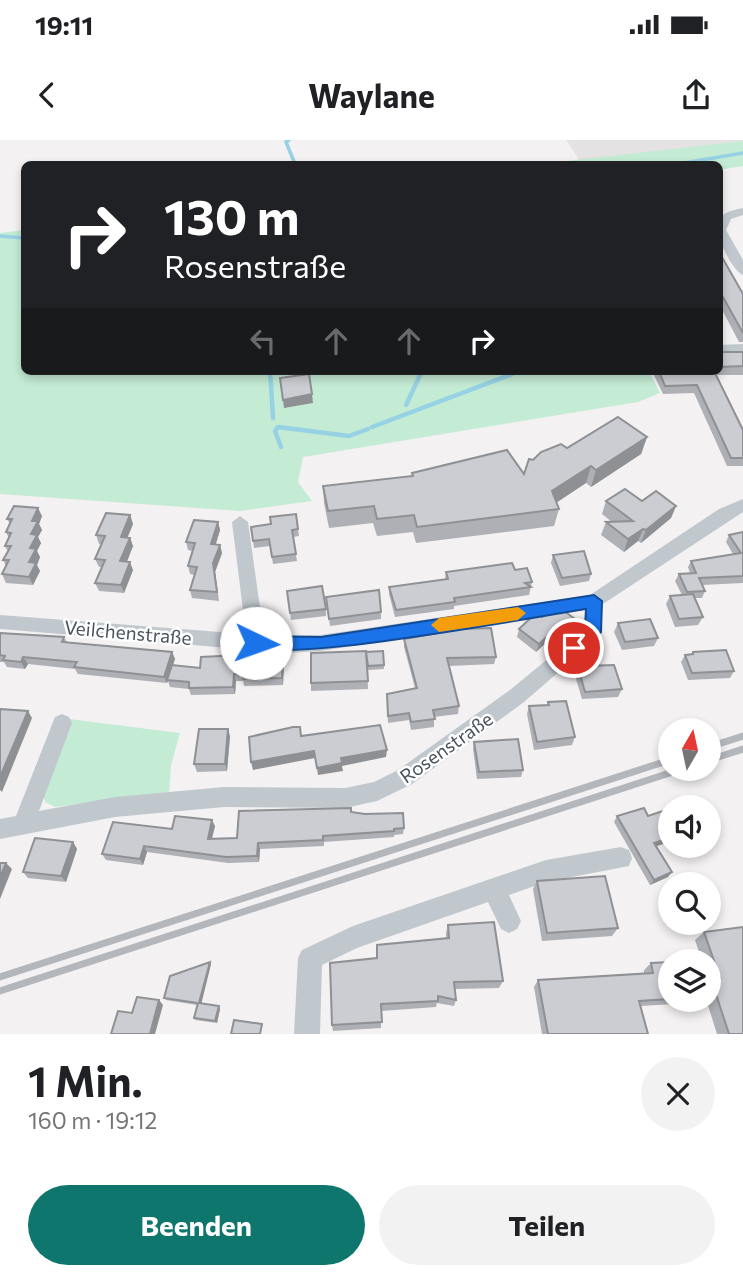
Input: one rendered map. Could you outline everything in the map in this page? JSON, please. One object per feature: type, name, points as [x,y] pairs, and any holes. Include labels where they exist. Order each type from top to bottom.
[{"type":"street","points":[[723,223],[727,218],[743,211]]},
{"type":"street","points":[[724,247],[743,271]]},
{"type":"street","points":[[723,349],[743,348]]},
{"type":"street","points":[[594,601],[725,513],[743,505]]},
{"type":"street","points":[[240,522],[256,643]]},
{"type":"street","name":"Veilchenstraße","points":[[0,622],[256,643],[321,643],[594,601]]},
{"type":"street","name":"Rosenstraße","points":[[0,828],[115,807],[188,800],[283,796],[345,798],[377,791],[405,777],[507,704],[593,632],[594,601]]},
{"type":"street","points":[[24,822],[62,723]]},
{"type":"street","points":[[307,1034],[310,958],[353,938],[546,871],[621,858]]},
{"type":"street","points":[[494,889],[509,921]]},
{"type":"shaded area","points":[[566,140],[743,140],[743,141],[580,161]]},
{"type":"green space","points":[[743,141],[743,166],[723,169],[723,161],[566,161]]},
{"type":"green space","points":[[21,230],[21,375],[651,375],[660,393],[638,402],[303,457],[298,482],[312,501],[240,511],[0,494],[0,233]]},
{"type":"green space","points":[[69,719],[180,733],[171,765],[169,792],[55,807],[45,802],[42,787]]},
{"type":"building","points":[[723,259],[743,294],[743,333],[723,297]]},
{"type":"building","points":[[723,352],[743,352],[743,366],[723,367]]},
{"type":"building","points":[[309,375],[312,394],[283,400],[280,378]]},
{"type":"building","points":[[661,375],[716,375],[743,430],[743,458],[731,458],[697,385],[665,386]]},
{"type":"building","points":[[618,417],[647,437],[596,470],[591,466],[552,491],[559,509],[417,527],[414,515],[377,519],[374,506],[328,511],[323,486],[413,476],[412,473],[507,450],[524,474],[529,459],[533,460],[541,452],[561,444],[567,448]]},
{"type":"building","points":[[625,489],[642,501],[656,491],[676,506],[646,530],[643,529],[628,539],[606,522],[633,521],[606,501]]},
{"type":"building","points":[[14,506],[38,508],[32,521],[38,521],[31,534],[37,535],[30,548],[36,549],[29,562],[36,563],[29,577],[2,574],[9,560],[3,560],[11,546],[5,546],[11,533],[6,532],[12,519],[7,519]]},
{"type":"building","points":[[106,513],[130,515],[121,537],[130,538],[120,561],[130,562],[121,585],[95,583],[105,560],[95,559],[105,536],[96,535]]},
{"type":"building","points":[[296,514],[298,529],[292,530],[296,554],[272,557],[269,539],[253,541],[251,527],[271,524],[270,517]]},
{"type":"building","points":[[194,520],[218,522],[211,544],[220,545],[213,563],[217,592],[190,590],[197,567],[188,566],[195,543],[186,542]]},
{"type":"building","points":[[743,532],[743,576],[699,578],[705,591],[687,592],[679,574],[696,573],[691,561],[741,553],[729,535]]},
{"type":"building","points":[[584,551],[591,574],[562,578],[553,555]]},
{"type":"building","points":[[512,563],[515,570],[527,568],[532,582],[525,583],[531,587],[396,610],[389,587],[448,579],[446,572]]},
{"type":"building","points":[[322,586],[326,609],[290,613],[287,591]]},
{"type":"building","points":[[379,590],[381,612],[329,619],[326,597]]},
{"type":"building","points":[[693,594],[703,617],[679,619],[670,596]]},
{"type":"building","points":[[560,608],[575,619],[555,637],[551,633],[539,644],[519,629],[536,613],[542,617],[551,609]]},
{"type":"building","points":[[650,619],[658,638],[625,642],[618,623]]},
{"type":"building","points":[[491,628],[496,657],[447,658],[459,706],[433,710],[435,719],[411,722],[409,713],[388,716],[387,694],[417,688],[404,639],[460,629]]},
{"type":"building","points":[[0,633],[64,637],[62,642],[172,652],[164,677],[74,667],[77,662],[23,657],[21,662],[3,660],[5,656],[0,655]]},
{"type":"building","points":[[726,650],[734,671],[692,673],[685,655],[693,652]]},
{"type":"building","points":[[366,651],[368,681],[311,683],[311,653]]},
{"type":"building","points":[[383,651],[384,665],[368,666],[366,652]]},
{"type":"building","points":[[283,653],[282,678],[243,679],[242,674],[234,674],[233,687],[189,688],[189,682],[167,680],[172,665],[200,668],[201,657]]},
{"type":"building","points":[[614,665],[622,689],[585,692],[579,671],[585,671],[584,666]]},
{"type":"building","points":[[566,701],[575,737],[537,742],[529,706]]},
{"type":"building","points":[[0,709],[28,711],[0,777]]},
{"type":"building","points":[[380,725],[387,750],[341,758],[342,763],[317,768],[314,751],[251,762],[249,737],[293,727],[300,727],[301,736]]},
{"type":"building","points":[[199,729],[228,729],[225,764],[194,764]]},
{"type":"building","points":[[518,739],[523,770],[479,772],[474,742]]},
{"type":"building","points":[[351,808],[351,812],[365,814],[403,813],[404,828],[323,836],[323,840],[258,843],[257,856],[226,857],[144,846],[140,859],[102,854],[113,822],[172,829],[175,816],[212,820],[208,839],[237,838],[239,811]]},
{"type":"building","points":[[644,808],[648,816],[658,813],[658,842],[654,843],[658,849],[658,858],[663,858],[672,872],[658,872],[658,878],[654,880],[617,816]]},
{"type":"building","points":[[35,838],[73,842],[61,876],[23,872]]},
{"type":"building","points":[[0,863],[6,863],[0,877]]},
{"type":"building","points":[[605,876],[618,928],[547,933],[537,881]]},
{"type":"building","points":[[494,922],[503,981],[454,982],[456,1000],[438,996],[438,1001],[381,1004],[382,1022],[332,1025],[330,963],[377,958],[377,945],[449,938],[448,925]]},
{"type":"building","points":[[743,927],[743,1034],[729,1034],[721,1010],[721,949],[710,949],[705,935],[721,935],[721,930]]},
{"type":"building","points":[[210,962],[199,1003],[219,1006],[215,1021],[194,1018],[198,1003],[164,998],[170,976]]},
{"type":"building","points":[[651,963],[658,963],[658,1000],[639,1001],[648,1034],[548,1034],[538,980],[653,973]]},
{"type":"building","points":[[137,997],[159,1000],[150,1034],[111,1034],[118,1011],[132,1013]]},
{"type":"building","points":[[234,1020],[262,1024],[260,1034],[231,1034]]},
{"type":"waterway","points":[[289,140],[286,142],[294,161]]},
{"type":"waterway","points":[[696,161],[743,153]]},
{"type":"waterway","points":[[0,236],[21,238]]},
{"type":"waterway","points":[[270,375],[273,418]]},
{"type":"waterway","points":[[406,405],[420,375]]},
{"type":"waterway","points":[[372,427],[509,375]]},
{"type":"waterway","points":[[281,447],[275,431],[278,427],[349,436],[368,429]]},
{"type":"railway","points":[[721,743],[743,736]]},
{"type":"railway","points":[[721,756],[743,749]]},
{"type":"railway","points":[[0,977],[658,764]]},
{"type":"railway","points":[[0,991],[658,777]]},
{"type":"slow traffic","points":[[439,625],[518,613]]},
{"type":"route","points":[[256,643],[321,643],[594,601],[593,632],[574,648]]}]
